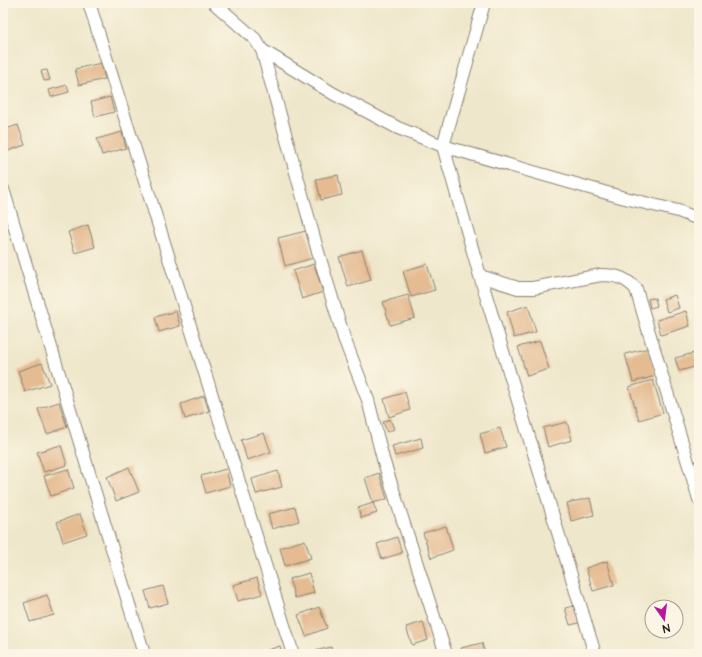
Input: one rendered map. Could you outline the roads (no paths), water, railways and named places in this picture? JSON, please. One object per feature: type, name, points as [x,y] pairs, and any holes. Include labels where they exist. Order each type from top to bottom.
[{"type":"street","points":[[89,3],[293,654]]},
{"type":"street","points":[[214,3],[255,39],[262,50],[318,252],[344,338],[368,400],[384,459],[446,654]]},
{"type":"street","points":[[484,3],[443,146],[480,276],[595,654]]},
{"type":"street","points":[[262,50],[334,94],[398,128],[443,146],[699,219]]},
{"type":"street","points":[[3,189],[144,654]]},
{"type":"street","points":[[480,276],[518,288],[533,288],[601,275],[621,277],[630,282],[636,289],[699,499]]}]
